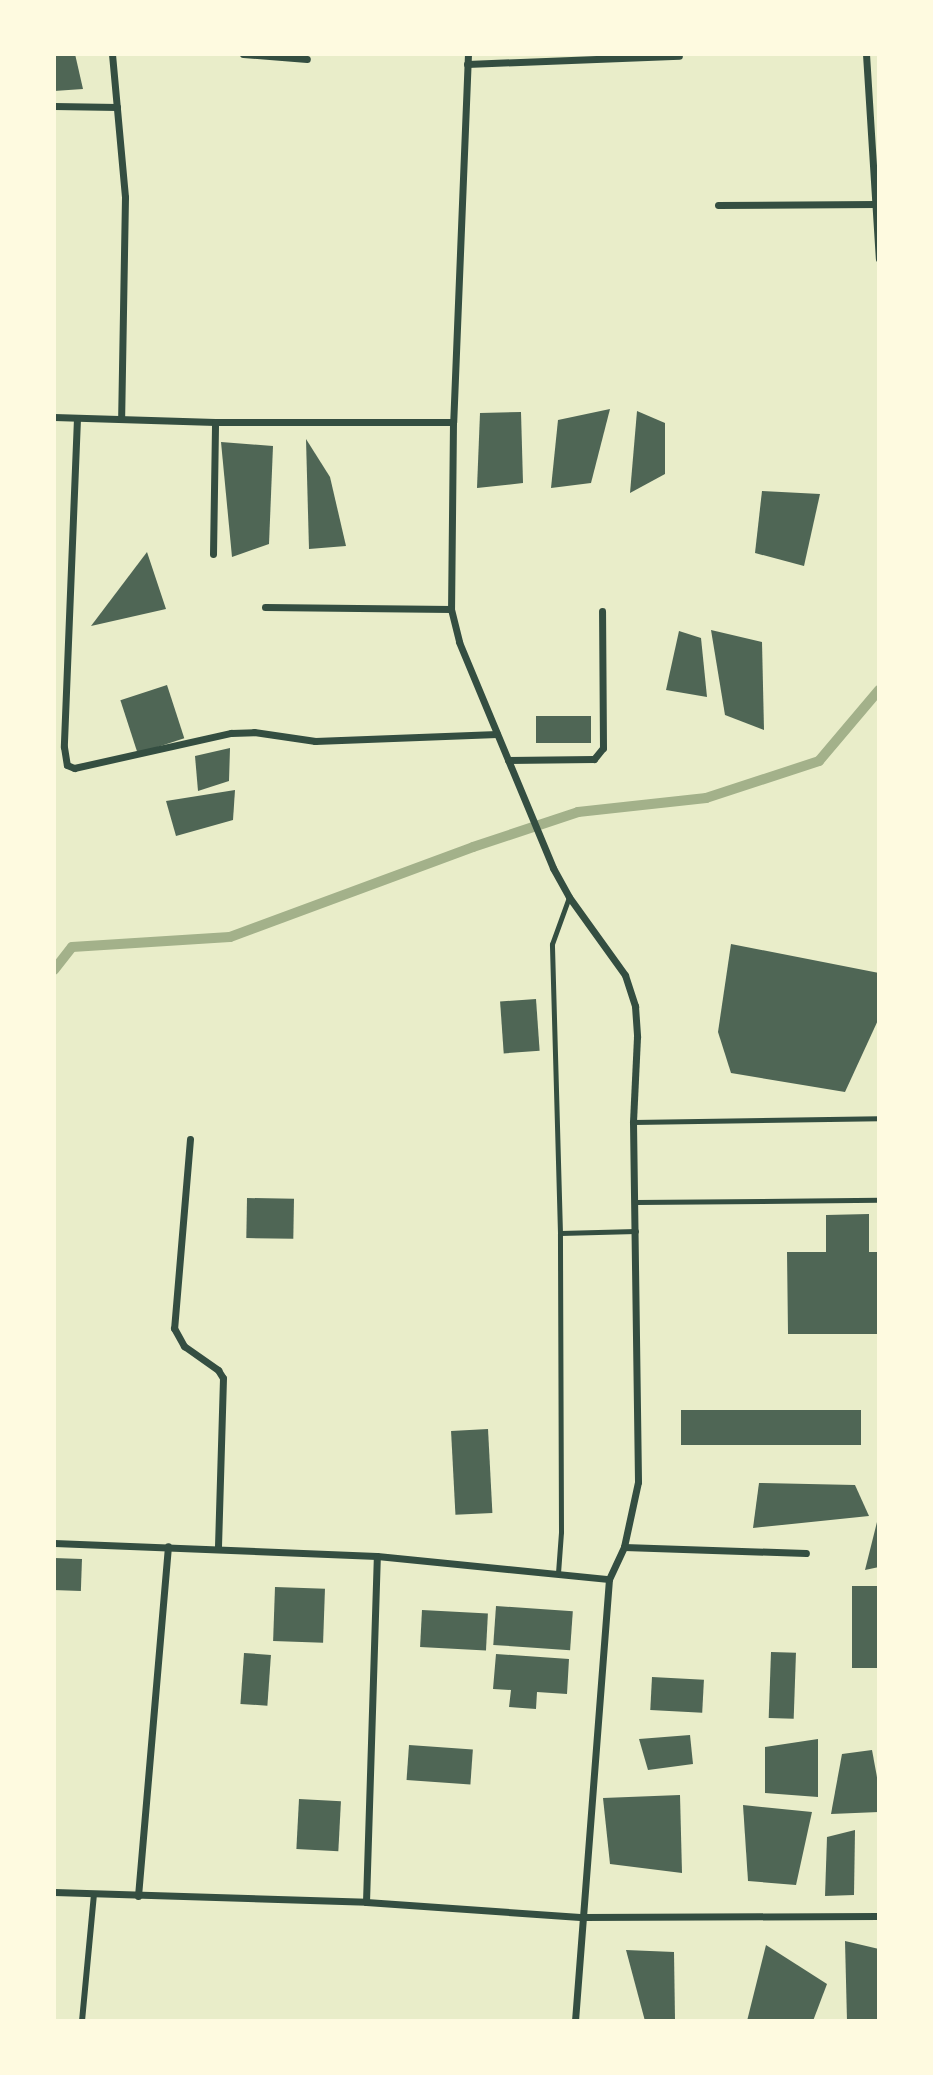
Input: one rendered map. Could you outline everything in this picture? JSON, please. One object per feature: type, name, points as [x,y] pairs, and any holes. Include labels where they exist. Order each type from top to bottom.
[{"type":"street","points":[[112,54],[125,197],[121,417]]},
{"type":"street","points":[[243,54],[307,59]]},
{"type":"street","points":[[468,54],[453,422],[451,609],[459,642],[553,868],[569,897],[625,975],[635,1006],[637,1037],[633,1122],[638,1482],[624,1547],[609,1579],[575,2021]]},
{"type":"street","points":[[866,54],[875,146],[879,259]]},
{"type":"street","points":[[467,64],[679,55]]},
{"type":"street","points":[[54,106],[117,107]]},
{"type":"street","points":[[718,205],[876,204]]},
{"type":"street","points":[[54,417],[215,422],[453,422]]},
{"type":"street","points":[[77,418],[65,733],[67,765],[74,768],[231,733],[254,732],[315,741],[497,734]]},
{"type":"street","points":[[213,554],[215,422]]},
{"type":"street","points":[[265,607],[451,609]]},
{"type":"street","points":[[508,760],[594,759],[603,748],[602,611]]},
{"type":"street","points":[[190,1139],[174,1328],[184,1346],[219,1370],[223,1378],[218,1549]]},
{"type":"street","points":[[54,1543],[377,1556],[609,1579]]},
{"type":"street","points":[[138,1896],[168,1546]]},
{"type":"street","points":[[624,1547],[806,1553]]},
{"type":"street","points":[[366,1902],[377,1556]]},
{"type":"street","points":[[54,1892],[366,1902],[583,1917],[879,1916]]},
{"type":"street","points":[[82,2021],[94,1895]]},
{"type":"lane","points":[[558,1573],[561,1532],[560,1233],[552,944],[569,897]]},
{"type":"lane","points":[[633,1122],[879,1118]]},
{"type":"lane","points":[[635,1202],[879,1200]]},
{"type":"lane","points":[[560,1233],[636,1231]]},
{"type":"building","points":[[54,54],[75,54],[83,89],[54,91]]},
{"type":"building","points":[[610,409],[591,483],[551,488],[558,420]]},
{"type":"building","points":[[637,411],[665,423],[665,474],[630,493]]},
{"type":"building","points":[[521,412],[523,483],[477,488],[480,413]]},
{"type":"building","points":[[306,439],[330,477],[346,546],[309,549]]},
{"type":"building","points":[[221,442],[273,446],[269,544],[232,557]]},
{"type":"building","points":[[762,491],[820,494],[804,566],[755,553]]},
{"type":"building","points":[[147,552],[166,609],[91,626]]},
{"type":"building","points":[[711,630],[762,642],[764,730],[725,715]]},
{"type":"building","points":[[679,631],[701,638],[707,697],[666,690]]},
{"type":"building","points":[[167,685],[184,738],[138,753],[120,700]]},
{"type":"building","points":[[536,716],[591,716],[591,743],[536,743]]},
{"type":"building","points":[[230,748],[229,781],[198,791],[195,756]]},
{"type":"building","points":[[235,790],[233,820],[176,836],[166,801]]},
{"type":"building","points":[[731,944],[879,973],[879,1018],[845,1092],[731,1073],[718,1032]]},
{"type":"building","points":[[536,999],[540,1051],[504,1053],[500,1002]]},
{"type":"building","points":[[247,1198],[294,1199],[293,1239],[246,1238]]},
{"type":"building","points":[[869,1214],[869,1252],[879,1252],[879,1334],[788,1334],[787,1252],[826,1252],[826,1215]]},
{"type":"building","points":[[681,1410],[861,1410],[861,1445],[681,1445]]},
{"type":"building","points":[[488,1429],[492,1513],[455,1515],[451,1431]]},
{"type":"building","points":[[759,1483],[855,1485],[869,1516],[753,1528]]},
{"type":"building","points":[[878,1518],[879,1567],[865,1570]]},
{"type":"building","points":[[54,1558],[82,1559],[81,1591],[54,1590]]},
{"type":"building","points":[[852,1586],[879,1586],[879,1668],[852,1668]]},
{"type":"building","points":[[275,1587],[325,1589],[323,1643],[273,1641]]},
{"type":"building","points":[[496,1606],[573,1611],[570,1650],[493,1645]]},
{"type":"building","points":[[422,1610],[488,1613],[486,1650],[420,1647]]},
{"type":"building","points":[[771,1652],[796,1653],[794,1719],[769,1718]]},
{"type":"building","points":[[244,1653],[271,1655],[267,1706],[240,1704]]},
{"type":"building","points":[[496,1654],[569,1659],[567,1694],[537,1692],[536,1709],[509,1707],[511,1690],[493,1689]]},
{"type":"building","points":[[652,1677],[704,1680],[702,1713],[650,1710]]},
{"type":"building","points":[[690,1735],[693,1764],[648,1770],[639,1739]]},
{"type":"building","points":[[818,1739],[818,1797],[765,1793],[765,1747]]},
{"type":"building","points":[[409,1745],[473,1749],[470,1784],[407,1780]]},
{"type":"building","points":[[872,1750],[879,1788],[879,1812],[831,1814],[842,1754]]},
{"type":"building","points":[[680,1795],[682,1873],[610,1864],[603,1798]]},
{"type":"building","points":[[299,1799],[341,1801],[338,1851],[296,1849]]},
{"type":"building","points":[[743,1805],[812,1812],[796,1885],[748,1881]]},
{"type":"building","points":[[855,1830],[854,1895],[825,1896],[827,1837]]},
{"type":"building","points":[[845,1941],[879,1949],[879,2021],[847,2021]]},
{"type":"building","points":[[766,1945],[827,1984],[813,2021],[747,2021]]},
{"type":"building","points":[[626,1950],[674,1952],[675,2020],[645,2021]]},
{"type":"waterway","points":[[54,970],[72,947],[230,937],[473,847],[578,812],[706,798],[819,761],[879,690]]}]
